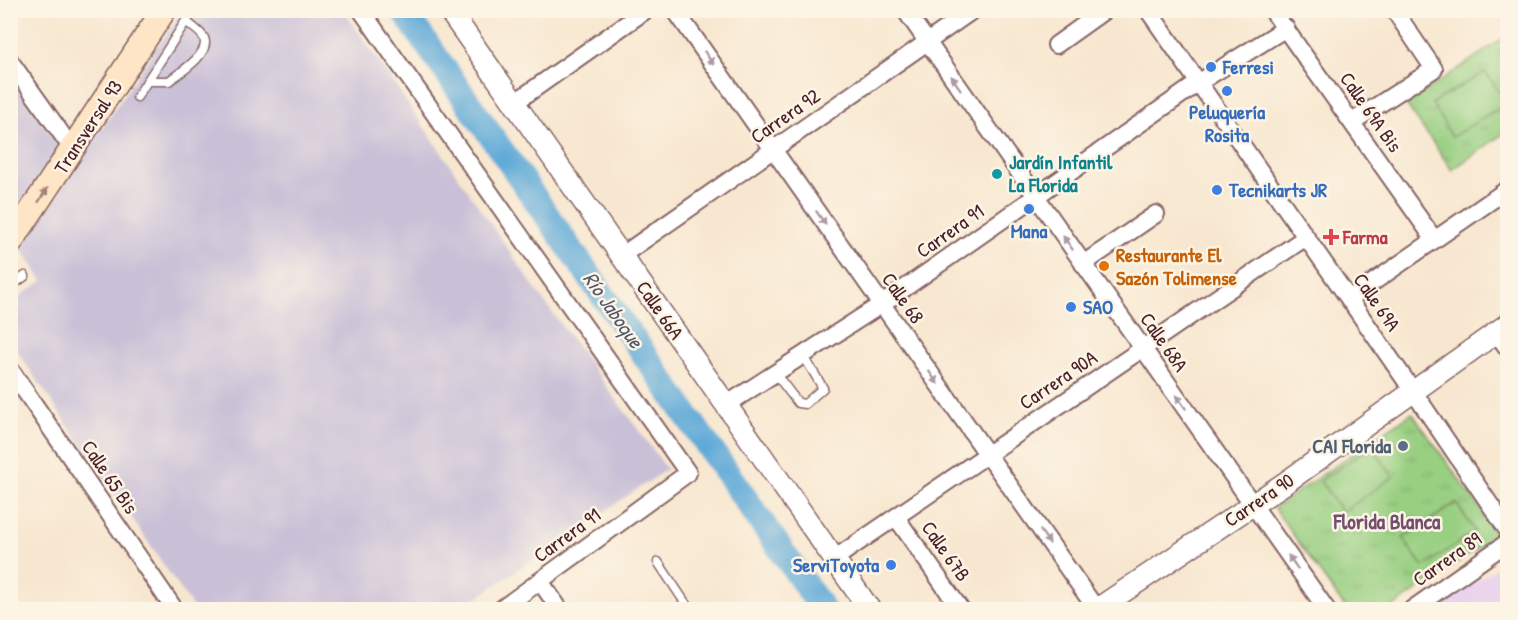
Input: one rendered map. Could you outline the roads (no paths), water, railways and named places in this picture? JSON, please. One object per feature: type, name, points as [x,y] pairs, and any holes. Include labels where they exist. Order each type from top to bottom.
[{"type":"main road","name":"Transversal 93","points":[[10,243],[164,10]]},
{"type":"street","name":"Carrera 91","points":[[361,10],[688,473],[500,609]]},
{"type":"street","name":"Calle 66A","points":[[449,10],[870,609]]},
{"type":"street","points":[[514,102],[646,10]]},
{"type":"street","name":"Calle 68","points":[[675,10],[1096,609]]},
{"type":"street","name":"Calle 68A","points":[[905,10],[1327,609]]},
{"type":"street","name":"Carrera 92","points":[[621,256],[973,10]]},
{"type":"street","points":[[1056,45],[1105,10]]},
{"type":"street","name":"Calle 69A","points":[[1148,10],[1508,531]]},
{"type":"street","name":"Calle 69A Bis","points":[[1272,10],[1434,239]]},
{"type":"street","points":[[1352,122],[1434,69],[1394,10]]},
{"type":"street","name":"Carrera 91","points":[[726,405],[882,304],[1198,83],[1286,28]]},
{"type":"street","points":[[10,61],[73,150]]},
{"type":"street","points":[[1349,299],[1508,189]]},
{"type":"street","points":[[1083,264],[1156,214]]},
{"type":"street","name":"Carrera 90A","points":[[834,559],[1306,237]]},
{"type":"street","name":"Carrera 90","points":[[1096,609],[1252,504],[1413,391],[1504,335]]},
{"type":"street","name":"Calle 65 Bis","points":[[10,369],[175,609]]},
{"type":"street","name":"Calle 67B","points":[[896,517],[961,609]]},
{"type":"street","name":"Carrera 89","points":[[1411,609],[1508,542]]},
{"type":"street","points":[[540,581],[560,609]]},
{"type":"lane","points":[[136,97],[193,10]]},
{"type":"lane","points":[[147,81],[169,81],[202,53],[205,45],[203,37],[186,21]]},
{"type":"lane","points":[[10,287],[25,276]]},
{"type":"lane","points":[[775,373],[798,403],[805,404],[823,388],[803,355]]},
{"type":"lane","points":[[658,562],[690,609]]},
{"type":"waterway","name":"Río Jaboque","points":[[403,10],[823,610]]},
{"type":"place","name":"Ferresi","points":[[1211,67]]},
{"type":"place","name":"Peluquería Rosita","points":[[1227,91]]},
{"type":"place","name":"Jardín Infantil La Florida","points":[[997,174]]},
{"type":"place","name":"Tecnikarts JR","points":[[1217,190]]},
{"type":"place","name":"Mana","points":[[1029,209]]},
{"type":"place","name":"Farma","points":[[1331,237]]},
{"type":"place","name":"Restaurante El Sazón Tolimense","points":[[1104,266]]},
{"type":"place","name":"SAO","points":[[1071,307]]},
{"type":"place","name":"CAI Florida","points":[[1403,446]]},
{"type":"place","name":"ServiToyota","points":[[891,565]]},
{"type":"district","name":"Florida Blanca","points":[[1387,522]]}]
